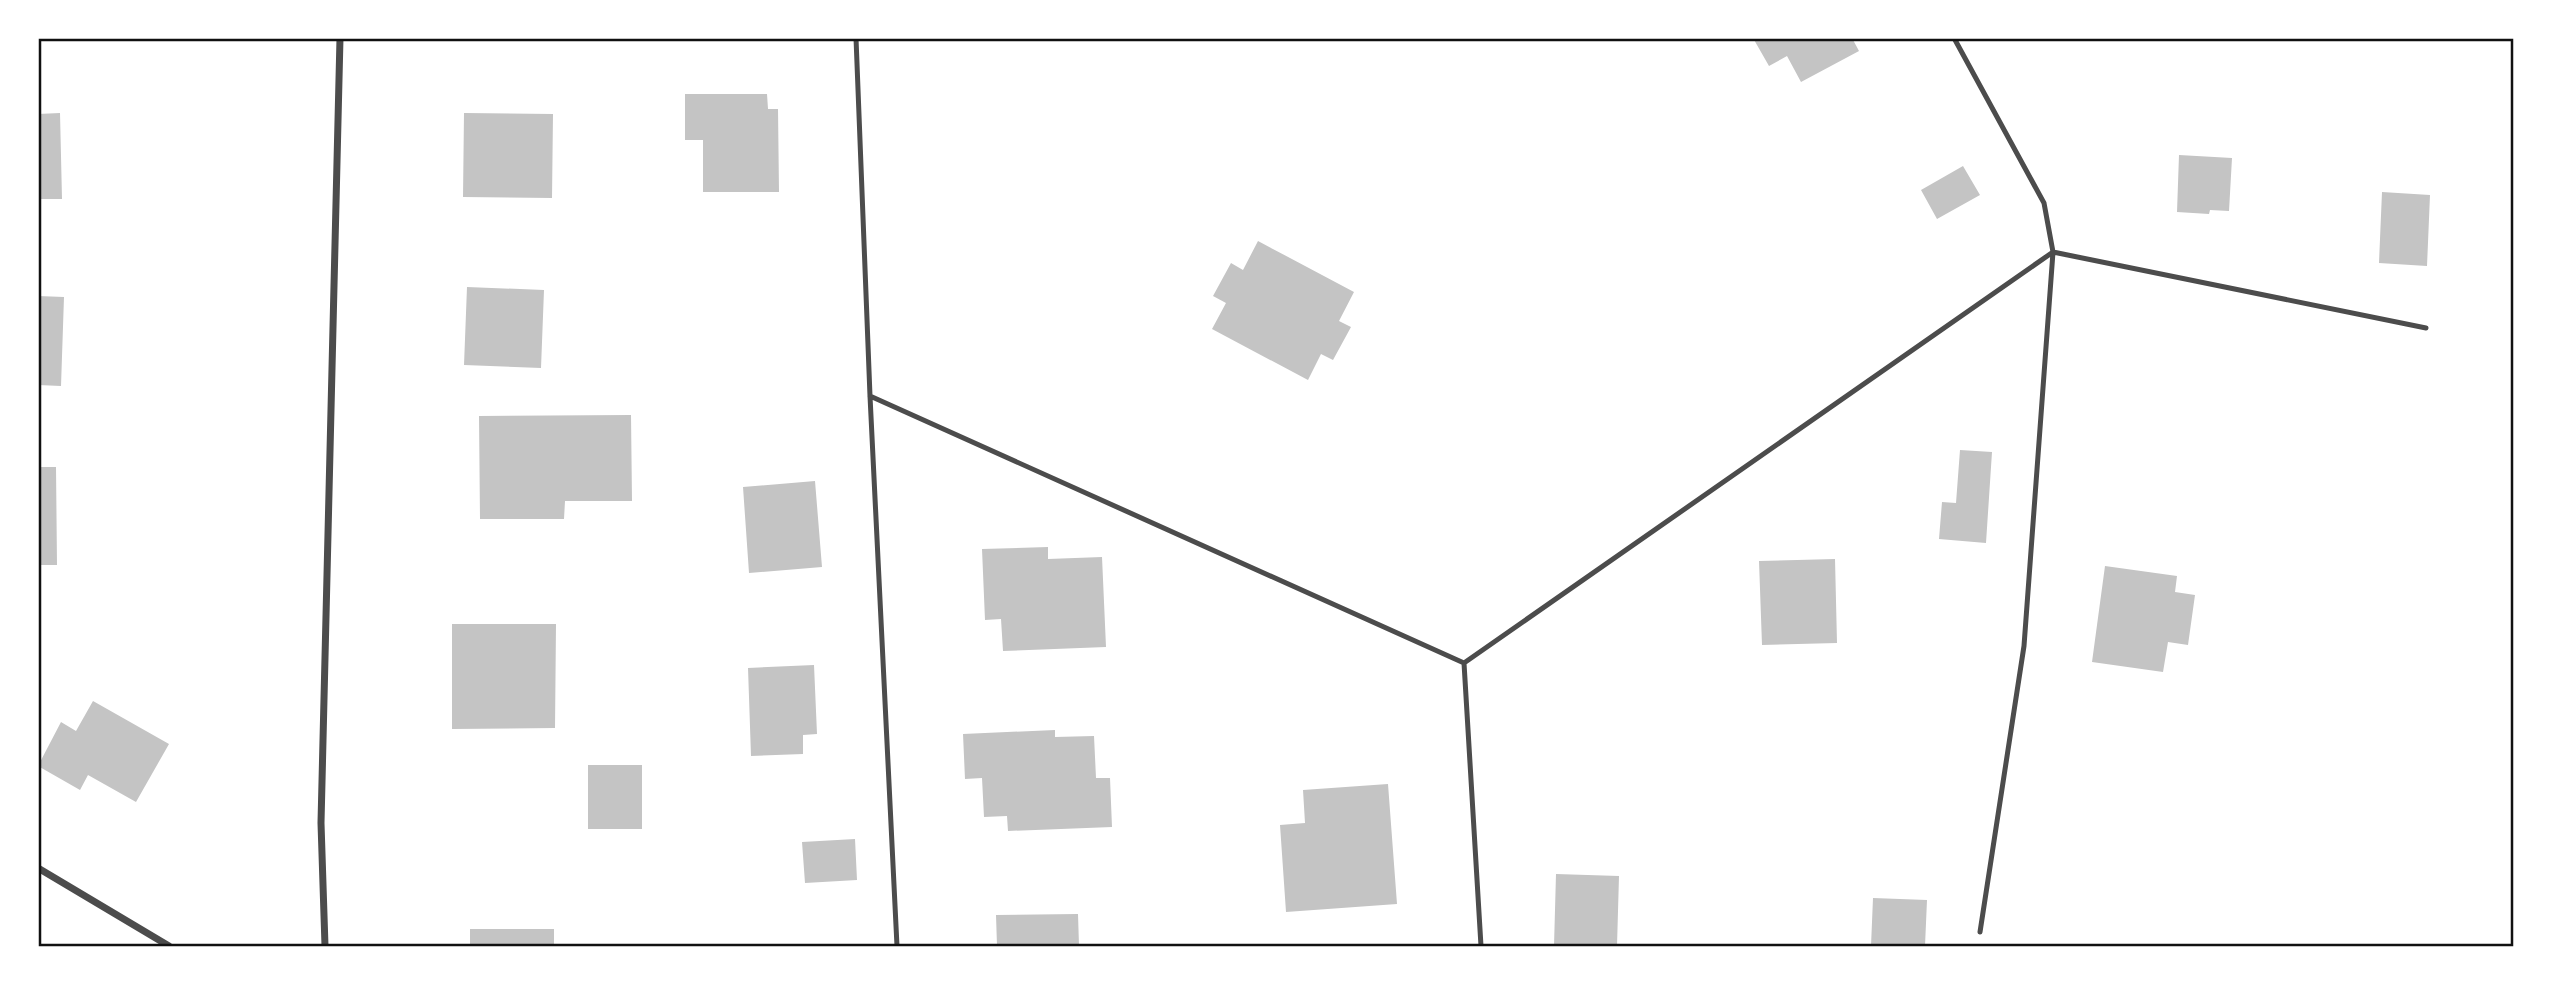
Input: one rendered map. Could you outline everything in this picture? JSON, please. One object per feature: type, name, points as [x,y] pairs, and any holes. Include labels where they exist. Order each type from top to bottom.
[{"type":"street","points":[[325,947],[321,823],[340,38]]},
{"type":"street","points":[[38,868],[169,947]]},
{"type":"lane","points":[[856,38],[870,396],[897,947]]},
{"type":"lane","points":[[1954,38],[2043,203],[2053,252],[2024,646],[1980,932]]},
{"type":"lane","points":[[1464,663],[2053,252],[2426,328]]},
{"type":"lane","points":[[870,396],[1464,663]]},
{"type":"lane","points":[[1464,663],[1481,947]]},
{"type":"building","points":[[1753,38],[1852,38],[1859,51],[1801,82],[1787,56],[1769,66]]},
{"type":"building","points":[[685,94],[767,94],[768,109],[778,109],[779,192],[703,192],[703,140],[685,140]]},
{"type":"building","points":[[60,113],[62,199],[38,199],[38,114]]},
{"type":"building","points":[[464,113],[553,114],[552,198],[463,197]]},
{"type":"building","points":[[2179,155],[2232,158],[2229,211],[2210,210],[2209,214],[2177,212]]},
{"type":"building","points":[[1963,166],[1980,195],[1937,219],[1921,190]]},
{"type":"building","points":[[2382,192],[2430,195],[2427,266],[2379,263]]},
{"type":"building","points":[[1258,241],[1354,292],[1339,321],[1351,327],[1333,360],[1321,354],[1308,380],[1212,329],[1226,303],[1213,296],[1231,263],[1243,270]]},
{"type":"building","points":[[467,287],[544,290],[541,368],[464,365]]},
{"type":"building","points":[[38,296],[64,297],[61,386],[38,385]]},
{"type":"building","points":[[631,415],[632,501],[565,501],[564,519],[480,519],[479,416]]},
{"type":"building","points":[[1960,450],[1992,452],[1986,543],[1939,539],[1942,502],[1956,503]]},
{"type":"building","points":[[38,467],[56,467],[57,565],[38,565]]},
{"type":"building","points":[[815,481],[822,567],[749,573],[743,487]]},
{"type":"building","points":[[1048,547],[1048,559],[1102,557],[1106,647],[1003,651],[1001,619],[985,620],[982,549]]},
{"type":"building","points":[[1835,559],[1837,643],[1762,645],[1759,561]]},
{"type":"building","points":[[2105,566],[2177,576],[2175,592],[2195,595],[2188,645],[2168,642],[2163,672],[2092,662]]},
{"type":"building","points":[[452,624],[556,624],[555,728],[452,729]]},
{"type":"building","points":[[814,665],[817,734],[803,735],[803,754],[751,756],[748,668]]},
{"type":"building","points":[[93,701],[169,744],[136,802],[88,775],[80,790],[38,766],[61,722],[76,731]]},
{"type":"building","points":[[1055,730],[1055,737],[1094,736],[1096,778],[1110,778],[1112,827],[1008,831],[1007,816],[984,817],[982,778],[965,779],[963,734]]},
{"type":"building","points":[[588,765],[642,765],[642,829],[588,829]]},
{"type":"building","points":[[1388,784],[1397,904],[1286,912],[1280,825],[1305,823],[1303,790]]},
{"type":"building","points":[[855,839],[857,880],[805,883],[802,842]]},
{"type":"building","points":[[1556,874],[1619,876],[1617,946],[1554,946]]},
{"type":"building","points":[[1873,898],[1927,900],[1925,946],[1871,946]]},
{"type":"building","points":[[1078,914],[1079,946],[997,946],[996,915]]},
{"type":"building","points":[[470,929],[554,929],[554,946],[470,946]]}]
